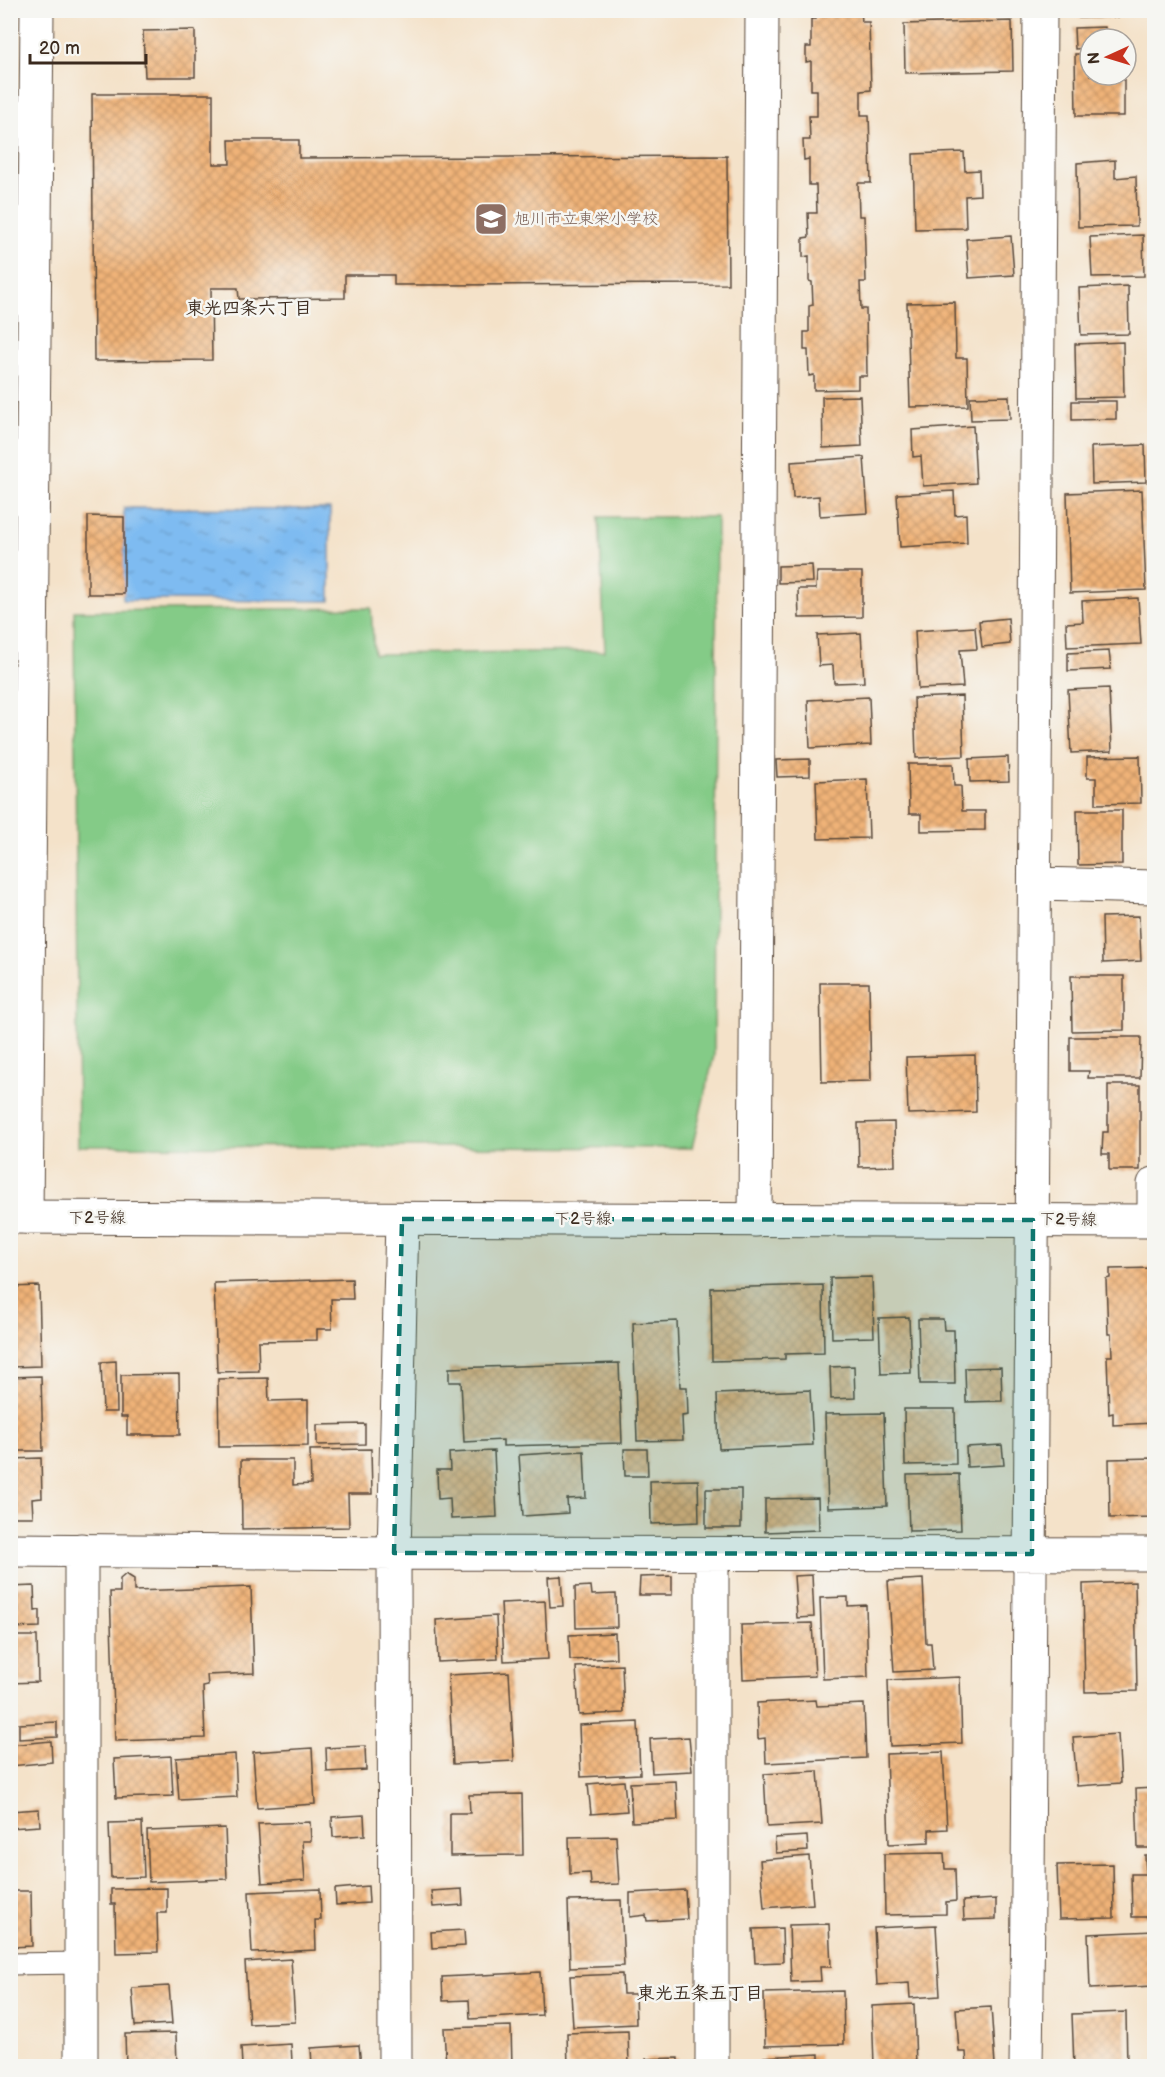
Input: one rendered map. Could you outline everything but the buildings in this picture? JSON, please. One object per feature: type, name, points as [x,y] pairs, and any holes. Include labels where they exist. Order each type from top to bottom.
[{"type":"street","points":[[19,1217],[37,10]]},
{"type":"street","points":[[755,1220],[762,10]]},
{"type":"street","points":[[1026,2067],[1038,884],[1040,10]]},
{"type":"street","points":[[1038,884],[1155,887]]},
{"type":"street","points":[[1154,1221],[1155,1184]]},
{"type":"street","name":"下2号線","points":[[19,1217],[1154,1221]]},
{"type":"street","points":[[395,2067],[394,1553],[402,1219]]},
{"type":"street","points":[[10,1550],[1155,1554]]},
{"type":"street","points":[[81,1550],[81,2067]]},
{"type":"street","points":[[712,1554],[712,2067]]},
{"type":"lane","points":[[10,1964],[81,1963]]},
{"type":"highlighted area","points":[[402,1219],[1033,1220],[1032,1554],[394,1553]]},
{"type":"green space","points":[[599,517],[717,517],[714,1056],[692,1148],[78,1146],[74,611],[371,608],[374,654],[605,651]]},
{"type":"water","points":[[124,508],[330,509],[330,601],[123,600]]},
{"type":"place","name":"旭川市立東栄小学校","points":[[491,219]]},
{"type":"district","name":"東光四条六丁目","points":[[249,308]]},
{"type":"district","name":"東光五条五丁目","points":[[700,1993]]}]
